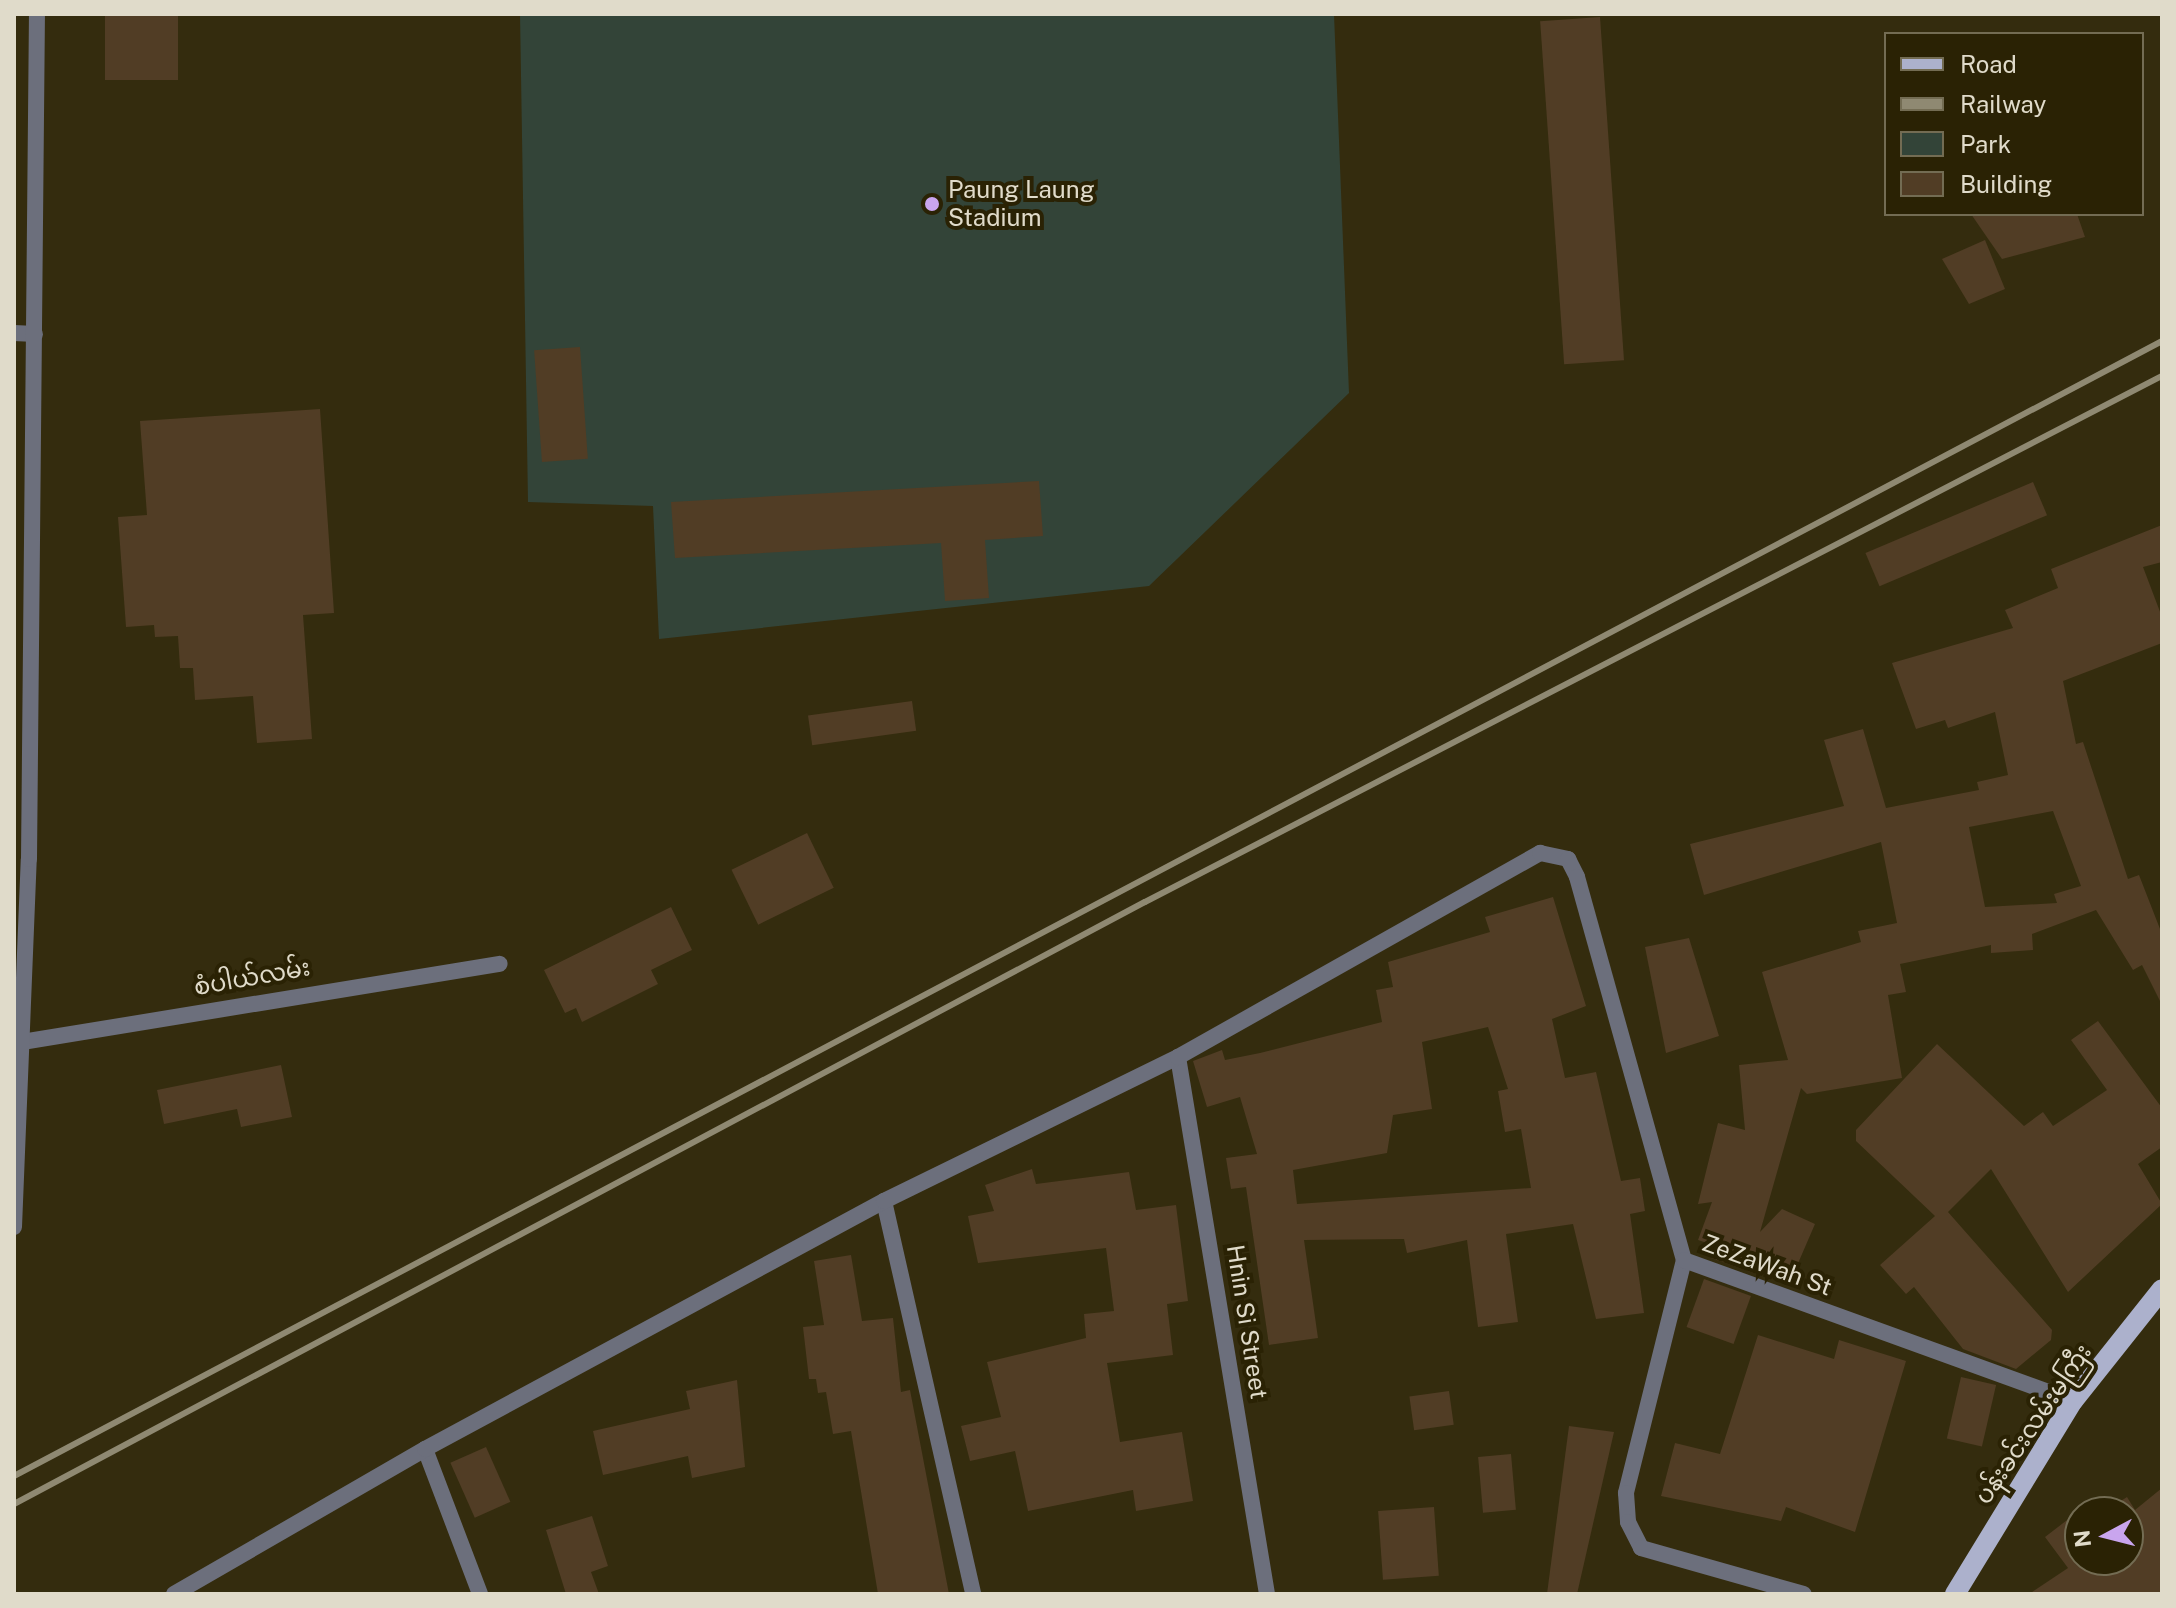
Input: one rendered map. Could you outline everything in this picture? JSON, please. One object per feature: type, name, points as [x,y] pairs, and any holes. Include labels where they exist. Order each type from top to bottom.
[{"type":"main road","name":"ပန်းခင်းလမ်းမကြီး","points":[[1955,1594],[2073,1401],[2162,1289]]},
{"type":"street","points":[[14,1227],[35,334],[37,14]]},
{"type":"street","points":[[14,333],[35,334]]},
{"type":"street","name":"ZeZaWah St","points":[[1178,1057],[1519,859],[1554,853],[1568,859],[1577,877],[1684,1260],[2073,1401]]},
{"type":"street","name":"စံပါယ်လမ်း","points":[[19,1043],[500,964]]},
{"type":"street","points":[[174,1594],[425,1449],[884,1201],[1178,1057]]},
{"type":"street","name":"Hnin Si Street","points":[[1178,1057],[1267,1594]]},
{"type":"street","points":[[884,1201],[973,1594]]},
{"type":"street","points":[[1684,1260],[1626,1493],[1628,1522],[1641,1548],[1804,1594]]},
{"type":"street","points":[[425,1449],[480,1594]]},
{"type":"green space","name":"Paung Laung Stadium","points":[[520,14],[1334,14],[1349,393],[1149,586],[659,639],[653,506],[528,502]]},
{"type":"building","points":[[105,14],[178,14],[178,80],[105,80]]},
{"type":"building","points":[[1600,17],[1624,360],[1564,364],[1540,21]]},
{"type":"building","points":[[1972,216],[2078,216],[2085,237],[2002,259]]},
{"type":"building","points":[[1985,240],[2005,289],[1969,304],[1942,259]]},
{"type":"building","points":[[580,347],[588,459],[542,462],[534,350]]},
{"type":"building","points":[[320,409],[334,613],[303,615],[312,739],[257,743],[253,696],[195,700],[193,668],[180,668],[178,636],[155,637],[154,625],[126,627],[118,517],[147,515],[140,421]]},
{"type":"building","points":[[1039,481],[1043,536],[985,540],[989,598],[945,601],[941,543],[675,558],[671,502]]},
{"type":"building","points":[[2033,482],[2047,515],[1880,586],[1865,553]]},
{"type":"building","points":[[2162,525],[2162,562],[2143,567],[2162,617],[2162,643],[2063,681],[2076,744],[2083,742],[2128,879],[2139,875],[2162,934],[2162,1005],[2142,965],[2133,970],[2096,910],[2032,934],[2033,950],[1991,953],[1991,945],[1900,964],[1906,992],[1888,995],[1902,1078],[1807,1094],[1801,1088],[1760,1232],[1782,1209],[1815,1224],[1796,1268],[1766,1255],[1759,1275],[1711,1258],[1716,1246],[1698,1240],[1712,1202],[1698,1204],[1718,1123],[1745,1130],[1739,1065],[1788,1060],[1762,972],[1861,942],[1858,931],[1897,923],[1881,842],[1704,895],[1690,844],[1844,806],[1824,740],[1863,729],[1886,808],[1979,790],[1977,782],[2008,775],[1995,712],[1948,728],[1945,720],[1916,729],[1892,663],[2013,628],[2005,610],[2058,588],[2051,569]],"holes":[[[2053,811],[2081,886],[2054,894],[2057,903],[1985,907],[1969,827]]]},
{"type":"building","points":[[912,701],[916,731],[812,745],[808,716]]},
{"type":"building","points":[[807,833],[834,888],[758,925],[732,870]]},
{"type":"building","points":[[1553,897],[1586,1006],[1552,1019],[1565,1078],[1596,1072],[1621,1181],[1640,1178],[1645,1211],[1630,1214],[1644,1313],[1596,1319],[1573,1224],[1506,1234],[1518,1322],[1478,1327],[1467,1240],[1407,1253],[1404,1239],[1304,1240],[1318,1338],[1269,1345],[1246,1187],[1231,1189],[1226,1158],[1257,1154],[1240,1097],[1207,1107],[1193,1061],[1222,1050],[1225,1060],[1260,1053],[1382,1022],[1376,990],[1393,987],[1388,962],[1490,932],[1485,917]],"holes":[[[1488,1027],[1508,1089],[1498,1091],[1505,1132],[1521,1129],[1531,1188],[1297,1204],[1293,1170],[1387,1153],[1393,1115],[1432,1109],[1422,1042]]]},
{"type":"building","points":[[671,907],[692,950],[651,970],[658,984],[582,1022],[576,1008],[565,1013],[544,970]]},
{"type":"building","points":[[1689,938],[1719,1036],[1666,1053],[1645,947]]},
{"type":"building","points":[[2098,1021],[2162,1108],[2162,1147],[2138,1164],[2162,1204],[2068,1292],[1991,1169],[1948,1212],[2052,1330],[2051,1340],[2016,1369],[1963,1349],[1914,1287],[1906,1294],[1880,1265],[1935,1216],[1856,1141],[1856,1130],[1937,1044],[2024,1126],[2043,1112],[2053,1126],[2107,1090],[2071,1040]]},
{"type":"building","points":[[281,1065],[292,1117],[241,1127],[237,1109],[164,1124],[157,1090]]},
{"type":"building","points":[[1032,1169],[1036,1184],[1129,1172],[1136,1210],[1176,1205],[1188,1301],[1167,1304],[1173,1355],[1107,1363],[1120,1442],[1182,1432],[1193,1501],[1136,1511],[1133,1490],[1028,1511],[1015,1451],[970,1461],[961,1426],[1001,1417],[987,1362],[1086,1338],[1084,1314],[1114,1311],[1106,1248],[978,1263],[968,1216],[994,1211],[985,1185]]},
{"type":"building","points":[[851,1255],[862,1321],[893,1318],[901,1392],[910,1390],[949,1594],[878,1594],[851,1431],[833,1434],[826,1392],[818,1393],[816,1379],[809,1379],[803,1327],[824,1325],[814,1261]]},
{"type":"building","points":[[1704,1279],[1751,1296],[1734,1344],[1687,1327]]},
{"type":"building","points":[[1758,1335],[1834,1359],[1839,1340],[1906,1361],[1855,1532],[1786,1507],[1781,1521],[1661,1496],[1675,1443],[1720,1454]]},
{"type":"building","points":[[1961,1377],[1996,1385],[1982,1446],[1947,1438]]},
{"type":"building","points":[[737,1380],[745,1467],[692,1478],[688,1456],[603,1475],[593,1431],[690,1409],[686,1391]]},
{"type":"building","points":[[1449,1391],[1454,1425],[1414,1430],[1409,1397]]},
{"type":"building","points":[[1569,1426],[1614,1432],[1577,1594],[1547,1594]]},
{"type":"building","points":[[486,1447],[510,1502],[475,1518],[450,1463]]},
{"type":"building","points":[[1511,1454],[1516,1510],[1483,1513],[1478,1457]]},
{"type":"building","points":[[2162,1488],[2162,1594],[2029,1594],[2064,1571],[2064,1576],[2144,1576],[2144,1503]]},
{"type":"building","points":[[1434,1507],[1439,1576],[1383,1580],[1378,1511]]},
{"type":"building","points":[[592,1516],[608,1566],[591,1572],[599,1594],[566,1594],[546,1530]]},
{"type":"building","points":[[2064,1522],[2064,1563],[2045,1537]]},
{"type":"railway","points":[[14,1476],[2162,341]]},
{"type":"railway","points":[[14,1504],[1145,902],[2162,376]]},
{"type":"place","name":"Paung Laung Stadium","points":[[932,204]]}]
